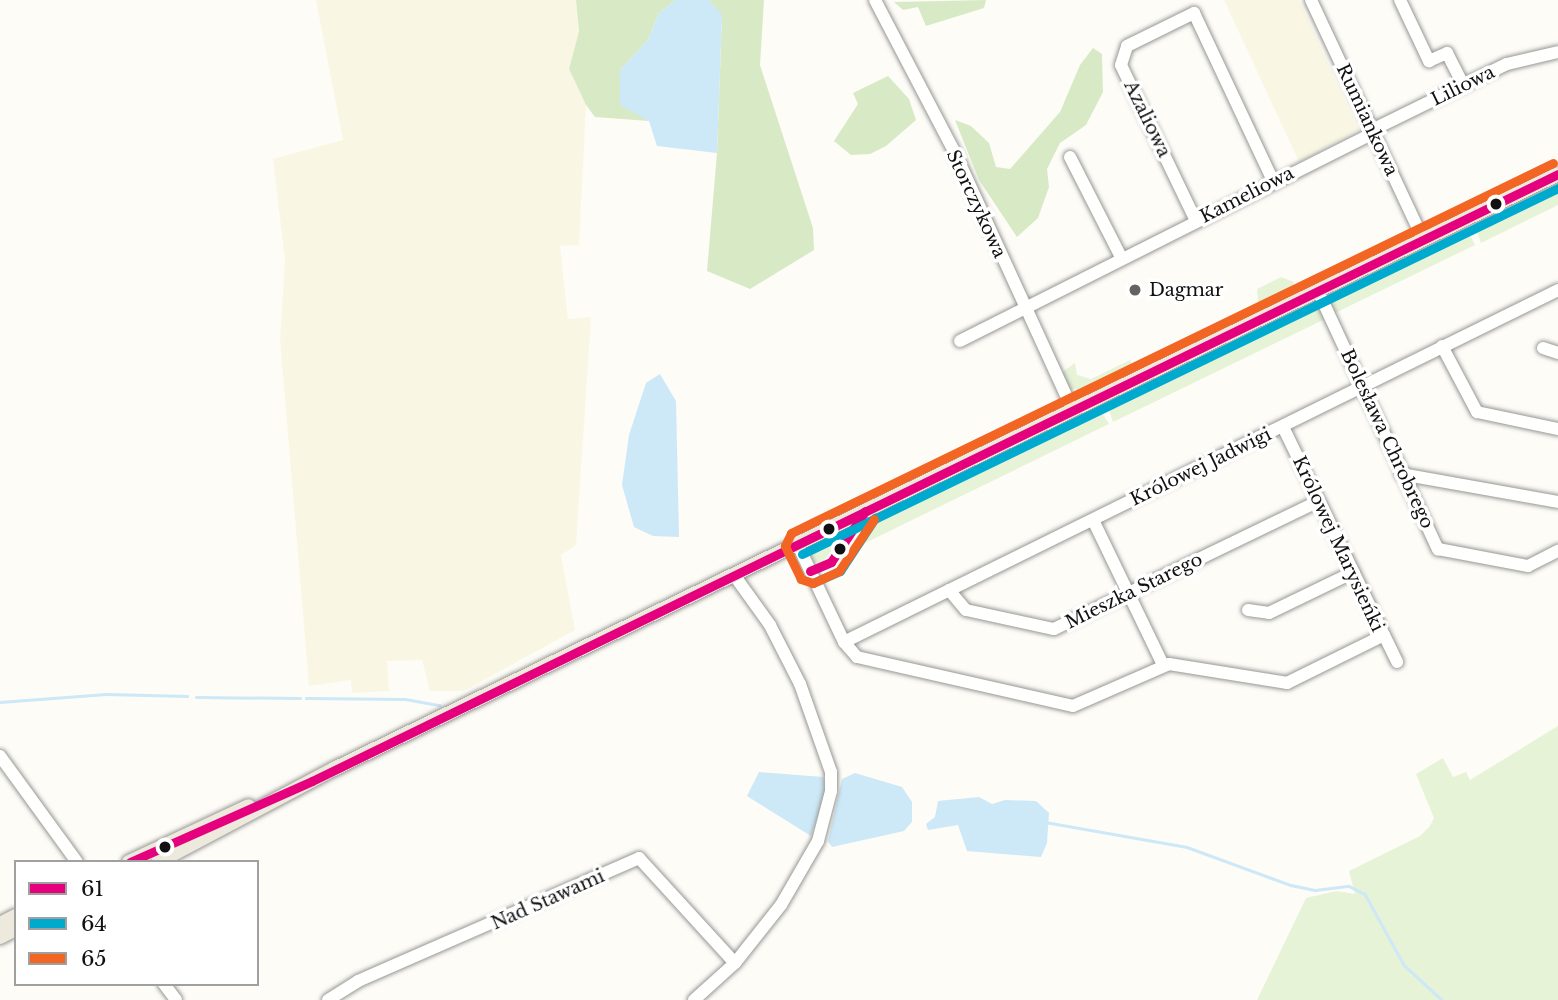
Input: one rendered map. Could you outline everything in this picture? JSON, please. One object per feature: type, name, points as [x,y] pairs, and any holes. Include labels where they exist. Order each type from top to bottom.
[{"type":"main road","points":[[134,860],[286,793],[1558,174]]},
{"type":"main road","points":[[162,860],[286,793]]},
{"type":"street","name":"Storczykowa","points":[[875,0],[956,155],[1073,410]]},
{"type":"street","name":"Rumiankowa","points":[[1311,0],[1423,239]]},
{"type":"street","points":[[1400,0],[1429,61],[1447,53],[1464,86]]},
{"type":"street","name":"Azaliowa","points":[[1196,220],[1121,65],[1127,46],[1194,13],[1273,181]]},
{"type":"street","name":"Liliowa","points":[[1372,132],[1508,64],[1558,52]]},
{"type":"street","name":"Kameliowa","points":[[960,341],[1372,132]]},
{"type":"street","points":[[1070,156],[1122,258]]},
{"type":"street","name":"Królowej Jadwigi","points":[[844,642],[1558,290]]},
{"type":"street","name":"Bolesława Chrobrego","points":[[1318,291],[1438,549],[1528,566],[1558,551]]},
{"type":"street","points":[[1442,346],[1477,412],[1558,429]]},
{"type":"street","points":[[1543,348],[1558,352]]},
{"type":"street","name":"Królowej Marysieńki","points":[[1163,665],[1287,682],[1384,635],[1283,427]]},
{"type":"street","points":[[1401,474],[1558,502]]},
{"type":"street","name":"Mieszka Starego","points":[[949,590],[966,610],[1050,629],[1319,501]]},
{"type":"street","points":[[797,544],[844,642],[857,657],[1073,706],[1163,665],[1093,520]]},
{"type":"street","points":[[1248,610],[1269,613],[1353,572]]},
{"type":"street","points":[[694,1000],[735,964],[781,905],[818,841],[829,812],[831,772],[818,727],[781,645],[734,575]]},
{"type":"street","points":[[1384,635],[1397,662]]},
{"type":"street","points":[[0,756],[77,860]]},
{"type":"street","name":"Nad Stawami","points":[[328,1000],[358,981],[639,859],[735,964]]},
{"type":"shaded area","points":[[316,0],[576,0],[579,31],[569,69],[586,105],[579,245],[560,246],[568,319],[591,317],[576,545],[561,555],[575,630],[464,691],[430,691],[422,660],[387,661],[389,691],[352,693],[351,680],[309,686],[280,340],[285,260],[273,159],[343,140]]},
{"type":"shaded area","points":[[1224,0],[1299,0],[1359,130],[1299,162]]},
{"type":"green space","points":[[576,0],[676,0],[659,13],[648,40],[620,70],[649,121],[595,117],[586,105],[569,69],[579,31]]},
{"type":"green space","points":[[709,0],[764,0],[760,65],[813,228],[814,250],[750,289],[707,271],[717,153],[722,16]]},
{"type":"green space","points":[[986,0],[984,8],[926,26],[918,7],[903,10],[894,2]]},
{"type":"green space","points":[[1093,48],[1102,54],[1103,92],[1086,125],[1060,143],[1047,169],[1049,187],[1038,218],[1017,237],[979,180],[955,120],[971,126],[989,143],[996,167],[1010,169],[1060,112],[1080,65]]},
{"type":"green space","points":[[888,76],[909,99],[916,120],[886,146],[870,154],[851,155],[834,141],[858,104],[853,93]]},
{"type":"green space","points":[[1558,181],[1558,205],[1481,243],[1474,222]]},
{"type":"green space","points":[[1466,227],[1475,245],[1335,313],[1329,302],[1331,292]]},
{"type":"green space","points":[[1281,277],[1294,282],[1292,289],[1262,304],[1258,302],[1257,289]]},
{"type":"green space","points":[[1308,303],[1319,306],[1325,319],[1113,422],[1106,401]]},
{"type":"green space","points":[[1130,360],[1133,366],[1078,393],[1075,388],[1068,391],[1061,373],[1075,363],[1077,375],[1091,379]]},
{"type":"green space","points":[[1097,405],[1109,424],[865,543],[855,540],[877,513]]},
{"type":"green space","points":[[851,526],[822,563],[812,562],[808,551],[814,543]]},
{"type":"green space","points":[[1558,726],[1558,1000],[1257,1000],[1306,898],[1336,891],[1355,894],[1349,871],[1420,836],[1430,826],[1434,818],[1416,774],[1443,758],[1453,777],[1466,772],[1470,780]]},
{"type":"water","points":[[676,0],[709,0],[722,15],[717,153],[657,146],[649,121],[620,105],[620,70],[648,40],[659,13]]},
{"type":"water","points":[[660,374],[676,401],[679,537],[653,536],[634,527],[622,485],[629,435],[646,383]]},
{"type":"water","points":[[759,772],[823,777],[827,790],[811,836],[747,796]]},
{"type":"water","points":[[855,773],[902,787],[912,802],[912,822],[904,831],[832,847],[828,841],[842,779]]},
{"type":"water","points":[[979,797],[992,804],[1005,800],[1036,801],[1049,813],[1047,843],[1041,857],[967,851],[958,825],[928,830],[926,824],[935,817],[938,801]]},
{"type":"waterway","points":[[0,702],[106,694],[187,696]]},
{"type":"waterway","points":[[196,697],[300,698]]},
{"type":"waterway","points":[[306,698],[405,699],[439,705]]},
{"type":"waterway","points":[[1045,822],[1187,847],[1291,885],[1315,890],[1349,886],[1365,894],[1404,965],[1442,1000]]},
{"type":"transit line","name":"65","points":[[874,519],[839,571],[813,583],[801,579],[785,546],[791,533],[1553,163]]},
{"type":"transit line","name":"61","points":[[134,860],[312,781],[1558,174]]},
{"type":"transit line","name":"64","points":[[802,554],[1558,188]]},
{"type":"transit line","name":"61","points":[[810,571],[831,562],[865,511]]},
{"type":"transit line","name":"64","points":[[815,582],[840,571],[875,518]]},
{"type":"place","name":"Dagmar","points":[[1135,290]]}]
